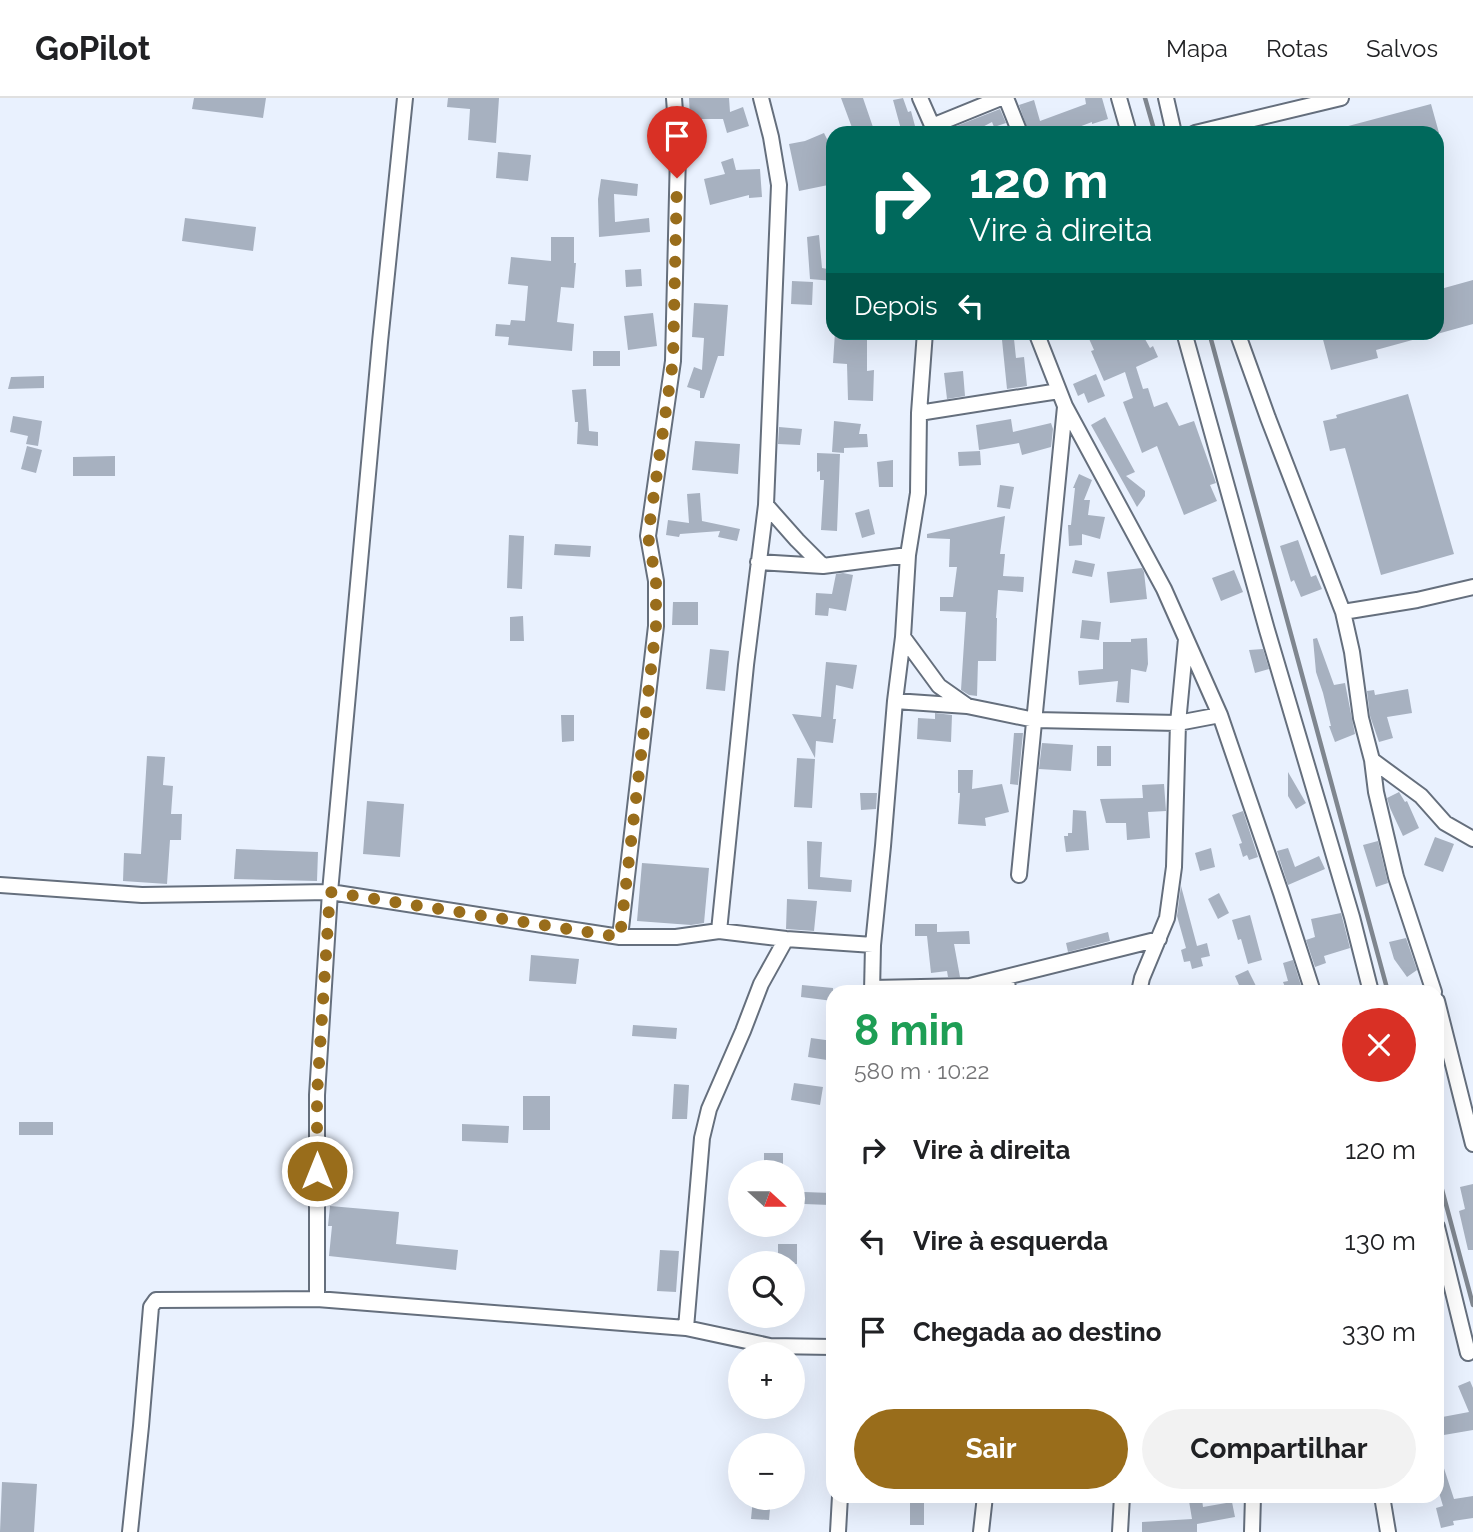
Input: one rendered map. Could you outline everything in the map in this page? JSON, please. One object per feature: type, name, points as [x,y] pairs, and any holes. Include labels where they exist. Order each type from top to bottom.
[{"type":"street","points":[[317,1298],[317,1095],[330,892],[405,98]]},
{"type":"street","points":[[620,937],[656,626],[656,581],[648,536],[673,361],[678,153],[674,98]]},
{"type":"street","points":[[719,931],[746,665],[766,505],[779,186],[761,98]]},
{"type":"street","points":[[920,98],[932,126]]},
{"type":"street","points":[[943,126],[1003,98],[1017,126]]},
{"type":"street","points":[[1119,98],[1127,126]]},
{"type":"street","points":[[1166,98],[1172,126]]},
{"type":"street","points":[[1224,126],[1341,98]]},
{"type":"street","points":[[872,985],[873,945],[903,637],[908,555],[918,494],[919,413],[924,340]]},
{"type":"street","points":[[1039,340],[1065,406],[1164,589],[1220,715],[1311,985]]},
{"type":"street","points":[[1186,340],[1369,985]]},
{"type":"street","points":[[1240,340],[1343,612],[1352,652],[1361,718],[1396,877],[1432,985]]},
{"type":"street","points":[[919,413],[1059,391]]},
{"type":"street","points":[[1020,875],[1065,406]]},
{"type":"street","points":[[766,505],[823,566]]},
{"type":"street","points":[[758,562],[823,566],[908,555]]},
{"type":"street","points":[[1343,612],[1418,600],[1473,587]]},
{"type":"street","points":[[903,637],[939,686],[967,706]]},
{"type":"street","points":[[1140,985],[1167,918],[1174,867],[1178,723],[1186,637]]},
{"type":"street","points":[[895,701],[967,706],[1035,720],[1178,723],[1220,715]]},
{"type":"street","points":[[1372,760],[1421,796],[1446,823],[1473,839]]},
{"type":"street","points":[[0,885],[142,895],[330,892],[620,937],[676,937],[719,931],[873,945]]},
{"type":"street","points":[[687,1328],[702,1138],[706,1119],[761,984],[786,939]]},
{"type":"street","points":[[1007,985],[1159,939]]},
{"type":"street","points":[[1444,1029],[1473,1144]]},
{"type":"street","points":[[1444,1255],[1468,1353]]},
{"type":"street","points":[[130,1532],[152,1303],[156,1300],[317,1298],[687,1328],[770,1346],[826,1347]]},
{"type":"street","points":[[838,1532],[840,1503]]},
{"type":"street","points":[[981,1532],[984,1503]]},
{"type":"street","points":[[1120,1532],[1122,1503]]},
{"type":"street","points":[[1252,1532],[1253,1503]]},
{"type":"street","points":[[1384,1503],[1388,1532]]},
{"type":"building","points":[[194,98],[266,98],[263,118],[192,109]]},
{"type":"building","points":[[448,98],[499,98],[496,143],[468,140],[470,109],[447,107]]},
{"type":"building","points":[[689,98],[729,98],[730,112],[743,107],[749,126],[727,133],[723,119],[690,119]]},
{"type":"building","points":[[841,98],[863,98],[873,126],[851,126]]},
{"type":"building","points":[[903,98],[908,112],[911,111],[915,126],[900,126],[893,100]]},
{"type":"building","points":[[1085,98],[1102,98],[1108,119],[1081,126],[1026,126],[1019,105],[1034,100],[1040,121],[1086,104]]},
{"type":"building","points":[[1431,104],[1437,126],[1348,126]]},
{"type":"building","points":[[1000,109],[1006,123],[997,126],[994,126],[992,122],[984,126],[957,126]]},
{"type":"building","points":[[824,133],[826,137],[826,185],[799,191],[789,144]]},
{"type":"building","points":[[498,152],[531,155],[528,181],[496,178]]},
{"type":"building","points":[[733,158],[736,170],[760,169],[762,197],[749,198],[749,195],[710,205],[704,179],[725,174],[721,162]]},
{"type":"building","points":[[601,179],[638,184],[637,196],[614,194],[615,222],[649,218],[650,232],[599,237],[598,199]]},
{"type":"building","points":[[185,218],[256,227],[253,251],[182,241]]},
{"type":"building","points":[[819,235],[826,280],[810,279],[807,237]]},
{"type":"building","points":[[551,237],[574,237],[574,288],[561,287],[557,322],[574,324],[572,351],[508,345],[509,337],[495,336],[496,324],[510,325],[511,320],[525,321],[528,286],[508,284],[511,257],[551,261]]},
{"type":"building","points":[[641,269],[642,286],[626,287],[625,270]]},
{"type":"building","points":[[1473,280],[1473,324],[1444,332],[1444,288]]},
{"type":"building","points":[[792,281],[813,282],[812,305],[791,304]]},
{"type":"building","points":[[694,303],[728,305],[724,356],[718,356],[704,398],[700,398],[700,391],[687,387],[694,367],[702,370],[704,338],[692,337]]},
{"type":"building","points":[[653,313],[657,346],[628,350],[624,316]]},
{"type":"building","points":[[834,340],[867,340],[867,371],[874,370],[873,401],[848,400],[847,364],[833,363]]},
{"type":"building","points":[[1002,340],[1014,340],[1016,358],[1024,357],[1027,386],[1007,389]]},
{"type":"building","points":[[1090,340],[1146,340],[1150,348],[1153,346],[1158,357],[1136,367],[1143,389],[1148,388],[1154,407],[1167,402],[1179,426],[1194,421],[1216,483],[1210,485],[1217,501],[1184,515],[1157,446],[1142,453],[1123,402],[1133,398],[1125,372],[1104,381],[1091,351],[1094,350]]},
{"type":"building","points":[[1323,340],[1412,340],[1376,350],[1378,358],[1331,370]]},
{"type":"building","points":[[593,351],[620,351],[620,366],[593,366]]},
{"type":"building","points":[[963,371],[965,396],[947,399],[944,373]]},
{"type":"building","points":[[1096,374],[1105,396],[1088,403],[1084,393],[1078,396],[1073,384]]},
{"type":"building","points":[[44,376],[44,388],[8,389],[11,377]]},
{"type":"building","points":[[586,389],[589,431],[598,432],[598,446],[577,444],[578,422],[575,422],[572,390]]},
{"type":"building","points":[[1408,394],[1454,554],[1381,575],[1345,448],[1330,451],[1323,421]]},
{"type":"building","points":[[13,416],[42,421],[38,446],[26,444],[28,436],[10,432]]},
{"type":"building","points":[[1105,417],[1135,472],[1126,476],[1145,491],[1145,496],[1137,507],[1091,425]]},
{"type":"building","points":[[1011,419],[1013,432],[1051,423],[1051,447],[1022,455],[1019,443],[979,450],[976,425]]},
{"type":"building","points":[[834,421],[861,424],[859,434],[867,434],[868,447],[844,448],[844,453],[832,452]]},
{"type":"building","points":[[779,427],[802,429],[800,445],[778,444]]},
{"type":"building","points":[[695,441],[740,444],[738,474],[692,470]]},
{"type":"building","points":[[27,446],[42,450],[36,473],[21,469]]},
{"type":"building","points":[[980,451],[981,465],[959,466],[958,452]]},
{"type":"building","points":[[817,453],[840,454],[837,531],[821,530],[824,480],[820,480],[820,471],[817,472]]},
{"type":"building","points":[[115,456],[115,476],[73,476],[73,457]]},
{"type":"building","points":[[893,460],[893,487],[879,487],[877,462]]},
{"type":"building","points":[[1079,474],[1092,480],[1084,500],[1090,500],[1088,515],[1105,517],[1100,539],[1082,534],[1082,545],[1069,546],[1068,525],[1071,525],[1073,488]]},
{"type":"building","points":[[1000,485],[1014,487],[1010,509],[997,507]]},
{"type":"building","points":[[700,493],[702,521],[740,529],[737,541],[718,537],[720,531],[680,534],[679,537],[666,535],[668,520],[689,523],[687,494]]},
{"type":"building","points":[[869,509],[875,534],[862,538],[855,513]]},
{"type":"building","points":[[1005,516],[1000,554],[1005,554],[1003,576],[1024,577],[1023,592],[998,590],[996,661],[978,661],[977,696],[969,695],[961,690],[966,612],[940,611],[940,597],[953,597],[957,567],[949,567],[950,539],[927,538],[927,534]]},
{"type":"building","points":[[509,535],[524,536],[522,589],[507,588]]},
{"type":"building","points":[[1298,540],[1311,577],[1316,575],[1322,589],[1301,597],[1294,580],[1291,582],[1280,546]]},
{"type":"building","points":[[555,544],[591,546],[590,557],[554,555]]},
{"type":"building","points":[[1075,560],[1095,564],[1092,577],[1072,573]]},
{"type":"building","points":[[1142,568],[1147,599],[1110,603],[1107,572]]},
{"type":"building","points":[[1234,570],[1243,592],[1221,601],[1212,578]]},
{"type":"building","points":[[836,574],[853,575],[846,611],[829,608],[828,616],[815,615],[816,593],[832,594]]},
{"type":"building","points":[[673,602],[698,602],[698,625],[672,625]]},
{"type":"building","points":[[523,616],[524,641],[510,641],[510,617]]},
{"type":"building","points":[[1082,620],[1101,622],[1099,640],[1080,638]]},
{"type":"building","points":[[1147,638],[1146,672],[1131,669],[1129,703],[1116,702],[1118,681],[1079,685],[1078,671],[1103,669],[1103,642],[1131,642],[1131,639]]},
{"type":"building","points":[[1317,638],[1334,685],[1345,683],[1355,734],[1335,742],[1316,672],[1313,639]]},
{"type":"building","points":[[710,649],[729,651],[725,691],[706,689]]},
{"type":"building","points":[[1263,649],[1269,669],[1255,673],[1249,650]]},
{"type":"building","points":[[826,662],[857,665],[853,689],[836,685],[833,743],[816,741],[815,758],[792,714],[821,717]]},
{"type":"building","points":[[1408,689],[1412,713],[1387,717],[1393,738],[1379,742],[1370,716],[1367,691],[1374,690],[1375,695]]},
{"type":"building","points":[[935,713],[952,715],[951,742],[917,739],[918,718],[935,719]]},
{"type":"building","points":[[561,715],[574,715],[574,741],[562,742]]},
{"type":"building","points":[[1014,733],[1023,733],[1018,785],[1010,784]]},
{"type":"building","points":[[1042,743],[1073,745],[1071,771],[1039,769]]},
{"type":"building","points":[[1097,746],[1111,746],[1111,766],[1097,766]]},
{"type":"building","points":[[147,756],[165,757],[163,785],[173,786],[171,814],[182,814],[181,840],[170,840],[167,884],[123,881],[124,853],[141,854]]},
{"type":"building","points":[[797,758],[815,759],[812,808],[794,807]]},
{"type":"building","points":[[958,770],[973,770],[972,789],[1002,784],[1009,812],[985,818],[986,826],[958,824]]},
{"type":"building","points":[[1288,772],[1306,803],[1296,809],[1288,796]]},
{"type":"building","points":[[1164,784],[1166,811],[1148,812],[1150,838],[1127,840],[1126,823],[1106,823],[1100,799],[1143,798],[1142,785]]},
{"type":"building","points":[[1399,792],[1405,802],[1407,801],[1419,828],[1403,836],[1387,798]]},
{"type":"building","points":[[860,793],[877,793],[876,809],[861,810]]},
{"type":"building","points":[[367,801],[404,804],[400,857],[363,854]]},
{"type":"building","points":[[1073,810],[1086,811],[1089,850],[1066,852],[1064,836],[1072,833]]},
{"type":"building","points":[[1243,811],[1258,857],[1249,860],[1247,855],[1243,857],[1239,844],[1242,843],[1232,815]]},
{"type":"building","points":[[1435,837],[1454,844],[1443,872],[1424,865]]},
{"type":"building","points":[[807,841],[822,842],[820,877],[852,880],[851,892],[808,889]]},
{"type":"building","points":[[1378,841],[1388,883],[1376,887],[1363,845]]},
{"type":"building","points":[[1211,848],[1215,867],[1200,871],[1195,853]]},
{"type":"building","points":[[1288,848],[1295,867],[1319,856],[1325,869],[1288,885],[1277,851]]},
{"type":"building","points":[[236,849],[318,852],[317,881],[234,879]]},
{"type":"building","points":[[642,863],[709,868],[704,923],[691,925],[637,921]]},
{"type":"building","points":[[1181,886],[1197,946],[1207,943],[1210,956],[1201,958],[1203,966],[1192,969],[1190,961],[1184,962],[1181,950],[1186,948],[1177,916]]},
{"type":"building","points":[[1219,893],[1229,913],[1218,919],[1208,899]]},
{"type":"building","points":[[787,899],[817,901],[814,931],[786,929]]},
{"type":"building","points":[[1341,913],[1350,948],[1324,956],[1326,963],[1315,967],[1306,940],[1315,937],[1311,919]]},
{"type":"building","points":[[1250,915],[1262,960],[1248,964],[1232,920]]},
{"type":"building","points":[[915,924],[937,924],[937,932],[969,931],[970,944],[954,944],[960,977],[948,977],[947,971],[931,973],[927,936],[915,936]]},
{"type":"building","points":[[1108,932],[1110,941],[1068,952],[1066,943]]},
{"type":"building","points":[[1406,938],[1417,970],[1407,977],[1394,959],[1389,942]]},
{"type":"building","points":[[531,955],[579,959],[576,984],[529,981]]},
{"type":"building","points":[[1293,960],[1301,985],[1284,985],[1283,982],[1288,981],[1283,963]]},
{"type":"building","points":[[1248,970],[1256,985],[1239,985],[1235,976]]},
{"type":"building","points":[[802,985],[826,987],[826,1000],[801,997]]},
{"type":"building","points":[[633,1025],[677,1028],[676,1039],[632,1036]]},
{"type":"building","points":[[811,1038],[826,1040],[826,1060],[808,1057]]},
{"type":"building","points":[[794,1083],[823,1087],[820,1105],[791,1100]]},
{"type":"building","points":[[674,1084],[689,1085],[687,1119],[672,1119]]},
{"type":"building","points":[[523,1096],[550,1096],[550,1130],[523,1130]]},
{"type":"building","points":[[19,1122],[53,1122],[53,1135],[19,1135]]},
{"type":"building","points":[[462,1124],[509,1126],[508,1143],[462,1141]]},
{"type":"building","points":[[764,1153],[783,1153],[783,1160],[764,1160]]},
{"type":"building","points":[[1473,1184],[1473,1250],[1468,1250],[1459,1211],[1465,1209],[1460,1187]]},
{"type":"building","points":[[805,1192],[826,1193],[826,1205],[805,1204]]},
{"type":"building","points":[[330,1206],[399,1212],[396,1244],[458,1250],[456,1270],[329,1256],[332,1226],[328,1226]]},
{"type":"building","points":[[778,1244],[797,1244],[797,1251],[778,1251]]},
{"type":"building","points":[[660,1250],[679,1251],[676,1292],[657,1291]]},
{"type":"building","points":[[1470,1381],[1473,1388],[1473,1430],[1444,1435],[1444,1417],[1469,1412],[1458,1386]]},
{"type":"building","points":[[1444,1468],[1454,1499],[1473,1496],[1473,1518],[1453,1521],[1454,1525],[1441,1528],[1436,1508],[1443,1506]]},
{"type":"building","points":[[2,1482],[37,1484],[34,1532],[0,1532]]},
{"type":"building","points":[[910,1503],[924,1503],[924,1525],[910,1525]]},
{"type":"building","points":[[1189,1503],[1202,1503],[1203,1507],[1232,1503],[1235,1517],[1197,1524],[1197,1532],[1142,1532],[1142,1522],[1192,1519]]},
{"type":"building","points":[[752,1510],[770,1510],[769,1520],[751,1519]]},
{"type":"railway","points":[[1145,98],[1153,126]]},
{"type":"railway","points":[[1211,340],[1386,985]]},
{"type":"railway","points":[[1444,1197],[1473,1305]]},
{"type":"route","points":[[317,1171],[317,1095],[330,892],[620,937],[656,626],[656,581],[648,536],[673,361],[677,178]]}]
